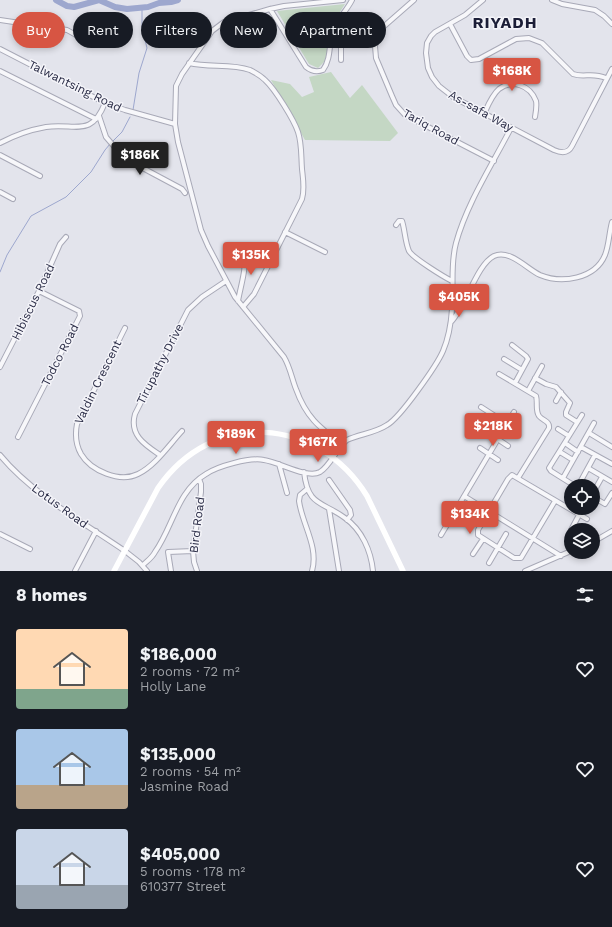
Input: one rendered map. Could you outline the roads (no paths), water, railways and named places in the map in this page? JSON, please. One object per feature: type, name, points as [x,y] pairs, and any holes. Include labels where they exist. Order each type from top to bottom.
[{"type":"main road","points":[[114,571],[148,506],[167,476],[186,458],[210,444],[226,438],[246,433],[275,433],[287,435],[306,442],[332,457],[347,470],[362,487],[403,571]]},
{"type":"street","points":[[341,444],[313,421],[301,400],[288,362],[238,301],[226,281],[201,230],[178,142],[175,124],[176,86],[178,80],[212,31],[220,24],[284,6],[343,0]]},
{"type":"street","points":[[344,12],[352,0]]},
{"type":"street","name":"Tariq Road","points":[[414,0],[382,28],[375,41],[376,58],[396,105],[405,115],[494,161]]},
{"type":"street","name":"As-safa Way","points":[[483,0],[469,12],[435,32],[429,40],[426,52],[428,68],[432,77],[445,92],[554,150],[567,152],[572,146],[606,78]]},
{"type":"street","points":[[552,0],[562,4],[595,10],[612,24]]},
{"type":"street","points":[[270,9],[285,33]]},
{"type":"street","points":[[0,20],[67,30],[73,33]]},
{"type":"street","points":[[450,24],[466,56],[472,60],[479,59],[516,39],[529,38],[542,43],[573,74],[578,76],[596,74],[606,78],[612,69]]},
{"type":"street","points":[[295,48],[306,66],[315,72],[323,70],[327,62],[330,48]]},
{"type":"street","points":[[341,48],[341,60]]},
{"type":"street","name":"Talwantsing Road","points":[[0,49],[105,103],[175,124]]},
{"type":"street","points":[[189,63],[201,66],[239,67],[255,73],[268,83],[293,120],[300,138],[304,191],[301,203],[254,294],[243,307]]},
{"type":"street","points":[[0,71],[98,118],[104,133],[111,144],[128,161],[182,188],[185,193]]},
{"type":"street","points":[[484,114],[498,90],[507,85],[516,84],[525,87],[534,97],[536,104],[535,116]]},
{"type":"street","points":[[0,143],[21,133],[37,128],[57,126],[78,127],[87,125],[98,118],[105,103]]},
{"type":"street","points":[[142,566],[159,547],[182,499],[188,490],[207,473],[221,467],[261,459],[304,472],[313,474],[319,472],[324,468],[341,444],[354,436],[388,425],[405,406],[438,362],[448,340],[453,298],[453,254],[460,229],[471,204],[511,128]]},
{"type":"street","points":[[0,155],[40,176]]},
{"type":"street","points":[[0,192],[13,199]]},
{"type":"street","points":[[396,225],[399,221],[402,221],[407,245],[413,255],[452,281]]},
{"type":"street","points":[[451,323],[462,307],[485,263],[493,256],[509,256],[536,273],[550,278],[565,279],[584,275],[594,269],[605,254],[612,222]]},
{"type":"street","points":[[285,232],[325,252]]},
{"type":"street","name":"Hibiscus Road","points":[[0,367],[39,291],[60,244],[66,237]]},
{"type":"street","points":[[238,301],[246,260],[244,252]]},
{"type":"street","name":"Tirupathy Drive","points":[[160,455],[148,447],[138,437],[134,428],[134,414],[188,310],[202,297],[226,281]]},
{"type":"street","name":"Todco Road","points":[[18,437],[80,316],[79,311],[39,291]]},
{"type":"street","name":"Valdin Crescent","points":[[125,328],[79,418],[76,429],[76,443],[81,454],[90,463],[106,473],[122,477],[132,476],[143,472],[149,467],[182,431]]},
{"type":"street","points":[[512,345],[528,358],[515,383]]},
{"type":"street","points":[[504,359],[522,370]]},
{"type":"street","points":[[528,391],[542,366]]},
{"type":"street","points":[[499,374],[536,396],[538,413],[549,426],[518,478]]},
{"type":"street","points":[[535,378],[546,384],[554,386],[561,392],[570,403],[566,415],[577,422]]},
{"type":"street","points":[[556,401],[561,392]]},
{"type":"street","points":[[481,407],[517,430]]},
{"type":"street","points":[[441,535],[514,412]]},
{"type":"street","points":[[582,415],[550,469],[551,472],[563,478],[594,424]]},
{"type":"street","points":[[481,428],[508,446]]},
{"type":"street","points":[[558,429],[569,436]]},
{"type":"street","points":[[589,433],[612,447]]},
{"type":"street","points":[[565,443],[578,452]]},
{"type":"street","points":[[582,447],[612,464]]},
{"type":"street","points":[[480,448],[498,460]]},
{"type":"street","points":[[560,452],[574,460]]},
{"type":"street","name":"Lotus Road","points":[[0,455],[11,468],[36,489],[125,551],[147,571]]},
{"type":"street","points":[[581,479],[595,455]]},
{"type":"street","points":[[279,464],[287,493]]},
{"type":"street","points":[[588,468],[612,482]]},
{"type":"street","points":[[304,472],[307,489],[316,501],[347,520],[358,532],[368,547],[373,571]]},
{"type":"street","points":[[555,501],[523,556],[519,558],[514,558],[478,535],[478,532],[489,512],[513,475],[564,506]]},
{"type":"street","points":[[600,481],[602,477]]},
{"type":"street","name":"Bird Road","points":[[197,571],[193,551],[201,492],[201,484],[199,479]]},
{"type":"street","points":[[329,480],[350,510],[351,515],[347,520]]},
{"type":"street","points":[[307,489],[300,496],[298,501],[312,548],[314,561],[312,571]]},
{"type":"street","points":[[600,501],[605,504],[612,493]]},
{"type":"street","points":[[464,496],[561,556]]},
{"type":"street","points":[[329,509],[339,571]]},
{"type":"street","points":[[575,523],[579,515],[587,519]]},
{"type":"street","points":[[75,571],[96,531]]},
{"type":"street","points":[[600,538],[612,531]]},
{"type":"street","points":[[0,534],[30,549]]},
{"type":"street","points":[[489,563],[506,534]]},
{"type":"street","points":[[473,554],[483,539]]},
{"type":"street","points":[[159,547],[168,552],[193,551]]},
{"type":"street","points":[[168,552],[171,571]]},
{"type":"street","points":[[525,571],[564,554]]},
{"type":"waterway","points":[[56,0],[67,6],[74,7],[99,0],[115,7],[127,9],[148,7],[159,3],[178,0]]},
{"type":"waterway","points":[[133,110],[139,73],[147,48],[142,28],[142,7]]},
{"type":"waterway","points":[[112,142],[122,132],[130,117]]},
{"type":"waterway","points":[[0,272],[7,255],[31,216],[66,197],[91,172],[110,144]]},
{"type":"district","name":"RIYADH","points":[[505,22]]}]
